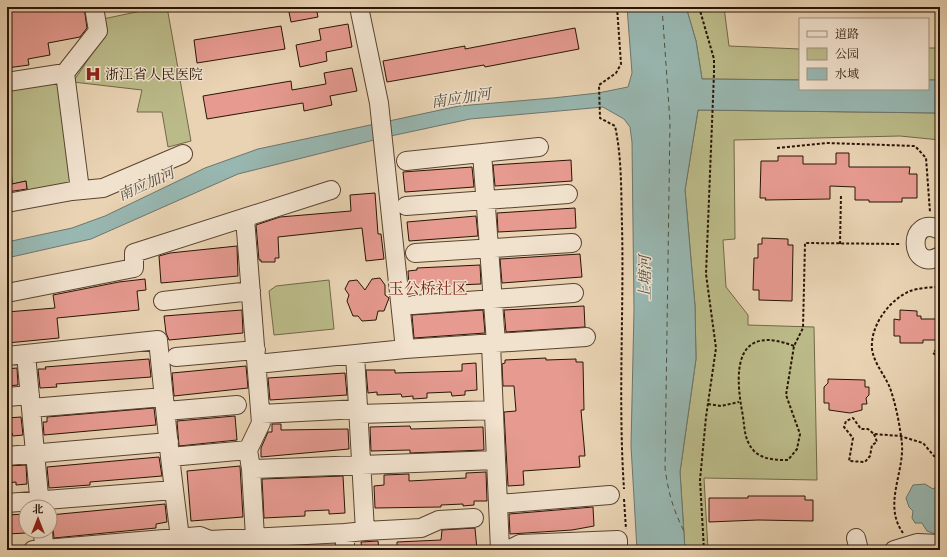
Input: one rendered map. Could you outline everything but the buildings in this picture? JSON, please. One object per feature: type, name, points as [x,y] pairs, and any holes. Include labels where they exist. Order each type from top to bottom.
[{"type":"street","points":[[7,82],[65,73],[98,31],[94,7]]},
{"type":"street","points":[[359,7],[379,104],[405,349]]},
{"type":"street","points":[[65,73],[80,190]]},
{"type":"street","points":[[406,161],[539,147]]},
{"type":"street","points":[[482,153],[493,299],[494,410],[500,550]]},
{"type":"street","points":[[7,203],[80,190],[103,188],[183,154]]},
{"type":"street","points":[[7,293],[134,268],[134,253],[331,190]]},
{"type":"street","points":[[406,206],[568,194]]},
{"type":"street","points":[[245,218],[261,414],[261,423],[248,450],[251,469],[255,537]]},
{"type":"street","points":[[936,229],[926,228],[918,233],[915,244],[919,254],[923,257],[934,259],[940,256]]},
{"type":"street","points":[[415,253],[572,243]]},
{"type":"street","points":[[163,301],[251,291]]},
{"type":"street","points":[[413,305],[574,293]]},
{"type":"street","points":[[176,357],[256,357],[355,354],[405,349],[586,337]]},
{"type":"street","points":[[7,356],[158,340],[180,538]]},
{"type":"street","points":[[26,354],[40,499]]},
{"type":"street","points":[[355,354],[365,531]]},
{"type":"street","points":[[7,398],[31,401],[237,405]]},
{"type":"street","points":[[261,414],[359,411],[494,410]]},
{"type":"street","points":[[7,456],[170,450],[248,450]]},
{"type":"street","points":[[251,469],[496,460]]},
{"type":"street","points":[[58,502],[174,490]]},
{"type":"street","points":[[498,504],[610,495]]},
{"type":"street","points":[[7,503],[18,503]]},
{"type":"street","points":[[41,539],[39,550],[200,536],[210,545],[255,537],[345,541],[365,531],[421,528],[439,520],[474,518]]},
{"type":"street","points":[[508,550],[520,544],[618,540],[618,550]]},
{"type":"street","points":[[894,550],[912,545],[940,544]]},
{"type":"path","points":[[616,7],[621,64],[616,73],[599,85],[599,92],[600,118],[615,126],[619,145],[622,242],[621,448],[626,532]]},
{"type":"path","points":[[699,7],[714,59],[706,274],[716,348],[708,404],[700,480],[704,550]]},
{"type":"path","points":[[777,148],[828,143],[915,146],[926,158],[936,229]]},
{"type":"path","points":[[840,244],[841,194]]},
{"type":"path","points":[[794,346],[779,340],[767,338],[755,342],[746,349],[741,356],[738,367],[739,402],[746,437],[754,451],[771,460],[788,460],[797,449],[800,434],[786,396],[794,346],[803,328],[805,243],[915,244]]},
{"type":"path","points":[[912,545],[901,530],[894,514],[894,493],[901,469],[900,436],[890,387],[879,370],[872,349],[875,328],[891,304],[910,291],[940,287]]},
{"type":"path","points":[[940,346],[933,353],[940,357]]},
{"type":"path","points":[[708,404],[721,406],[739,402]]},
{"type":"path","points":[[874,434],[877,442],[872,445],[870,456],[865,462],[849,460],[853,438],[844,427],[846,421],[853,418],[861,429],[868,429],[874,434],[900,436],[923,443],[934,456],[940,458]]},
{"type":"green space","points":[[160,7],[167,7],[191,141],[168,147],[162,112],[137,112],[142,90],[73,82],[105,34],[103,19]]},
{"type":"green space","points":[[686,7],[724,7],[729,46],[799,49],[799,80],[702,79],[696,41]]},
{"type":"green space","points":[[929,48],[940,48],[940,80],[929,80]]},
{"type":"green space","points":[[59,80],[73,184],[28,193],[26,181],[13,184],[7,150],[7,87]]},
{"type":"green space","points":[[698,110],[940,113],[940,140],[900,136],[734,140],[735,239],[723,240],[726,287],[748,315],[748,325],[814,327],[817,480],[704,478],[708,550],[685,550],[680,472],[696,359],[695,306],[685,190]]},
{"type":"green space","points":[[329,280],[334,329],[274,335],[269,291],[276,286]]},
{"type":"water","name":"上塘河","points":[[627,7],[686,7],[696,41],[702,79],[799,80],[799,90],[929,90],[929,80],[940,80],[940,113],[698,110],[685,190],[695,306],[696,359],[680,472],[685,550],[637,550],[631,446],[634,310],[632,142],[630,127],[624,119],[603,107],[470,119],[386,137],[238,174],[91,239],[7,258],[7,242],[72,228],[105,216],[205,168],[258,149],[459,106],[598,93],[628,87],[632,73]]},
{"type":"water","points":[[925,484],[933,489],[940,484],[940,536],[927,531],[922,523],[915,523],[912,518],[913,511],[909,507],[906,498],[913,485]]},
{"type":"ferry route","points":[[662,7],[670,122],[665,468],[672,500],[684,531]]},
{"type":"place","name":"浙江省人民医院","points":[[93,74]]},
{"type":"district","name":"玉公桥社区","points":[[428,288]]},
{"type":"water label","name":"南应加河","points":[[461,98]]},
{"type":"water label","name":"南应加河","points":[[146,184]]}]
